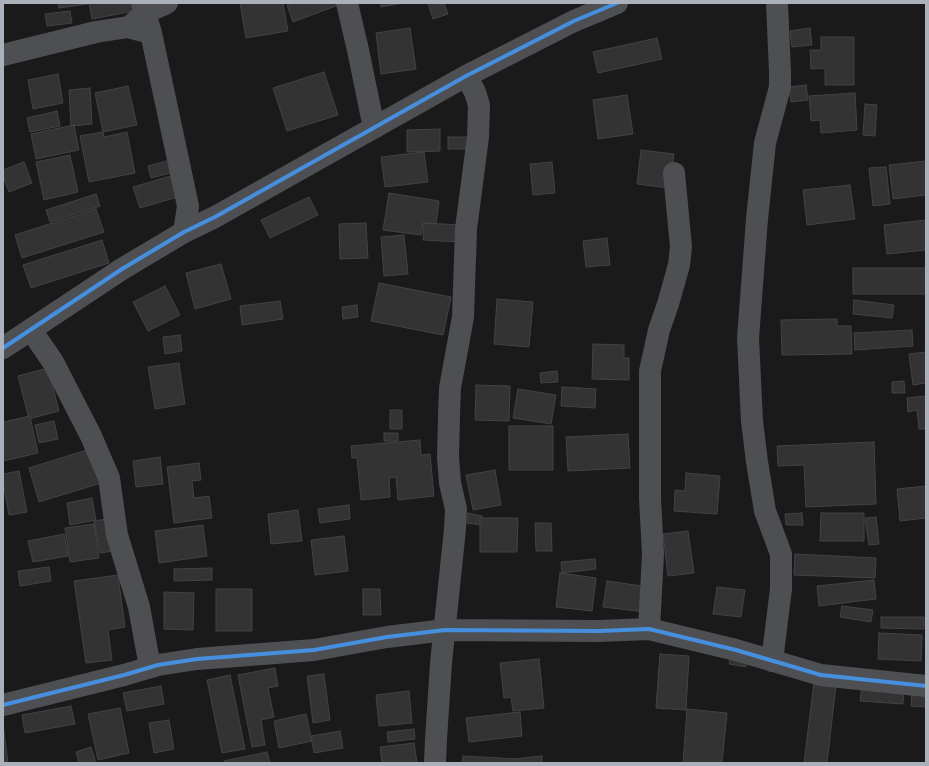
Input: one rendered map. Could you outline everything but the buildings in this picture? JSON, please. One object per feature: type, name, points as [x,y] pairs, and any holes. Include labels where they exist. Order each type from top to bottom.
[{"type":"street","points":[[3,55],[96,32],[128,27],[167,3]]},
{"type":"street","points":[[347,3],[374,128]]},
{"type":"street","points":[[3,348],[122,269],[184,232],[215,217],[466,76],[574,21],[617,3]]},
{"type":"street","points":[[772,661],[781,589],[781,554],[765,511],[757,462],[752,421],[748,338],[757,219],[765,143],[780,87],[777,3]]},
{"type":"street","points":[[146,16],[188,206],[184,232]]},
{"type":"street","points":[[435,763],[441,663],[456,508],[450,483],[448,457],[450,396],[462,317],[466,229],[478,137],[479,105],[476,92],[466,76]]},
{"type":"street","points":[[649,629],[653,554],[650,499],[650,371],[659,330],[679,264],[681,247],[674,173]]},
{"type":"street","points":[[188,206],[215,217]]},
{"type":"street","points":[[31,330],[53,362],[91,436],[109,478],[117,534],[139,607],[150,667]]},
{"type":"street","points":[[3,705],[110,679],[158,665],[197,659],[314,650],[387,637],[445,630],[599,631],[649,629],[736,650],[821,675],[926,686]]},
{"type":"cycle path","points":[[3,348],[122,269],[184,232],[215,217],[466,76],[574,21],[617,3]]},
{"type":"cycle path","points":[[3,705],[158,665],[197,659],[314,650],[387,637],[445,630],[599,631],[649,629],[736,650],[821,675],[926,686]]}]
